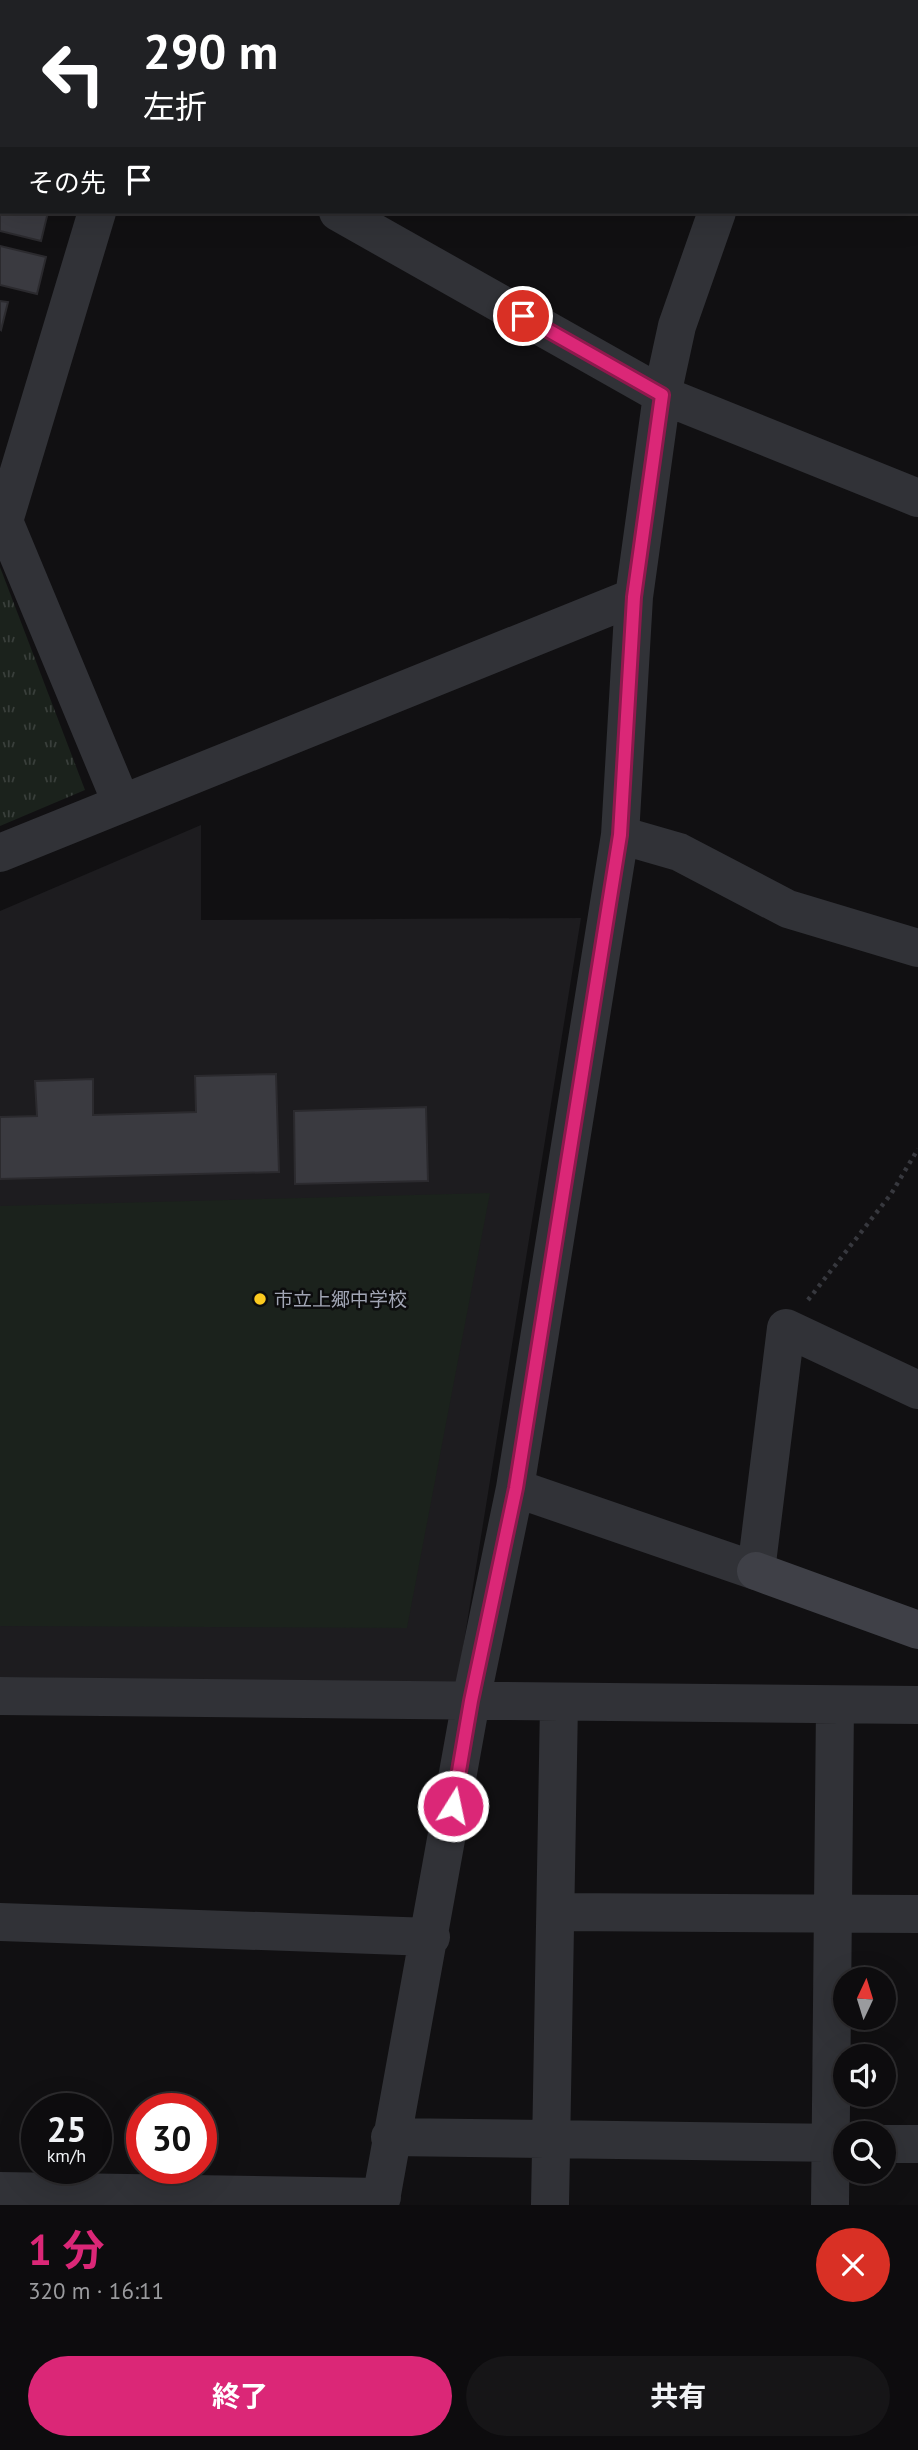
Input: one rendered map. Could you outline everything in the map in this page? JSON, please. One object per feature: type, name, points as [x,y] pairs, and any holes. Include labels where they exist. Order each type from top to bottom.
[{"type":"street","points":[[96,214],[2,521],[121,802]]},
{"type":"street","points":[[342,214],[662,395],[918,498]]},
{"type":"street","points":[[0,2192],[105,2199],[381,2201],[390,2137],[430,1937],[471,1701],[516,1488],[620,835],[634,597],[662,395],[677,326],[716,214]]},
{"type":"street","points":[[0,853],[634,597]]},
{"type":"street","points":[[620,835],[679,852],[788,909],[918,948]]},
{"type":"street","points":[[756,1571],[786,1328],[918,1390]]},
{"type":"street","points":[[516,1488],[918,1630]]},
{"type":"street","points":[[0,1696],[559,1704],[918,1705]]},
{"type":"street","points":[[550,2205],[559,1704]]},
{"type":"street","points":[[835,1706],[833,1914],[838,2121]]},
{"type":"street","points":[[557,1912],[918,1914]]},
{"type":"street","points":[[0,1922],[430,1937]]},
{"type":"street","points":[[390,2137],[833,2143]]},
{"type":"street","points":[[896,2144],[918,2144]]},
{"type":"street","points":[[830,2205],[833,2182]]},
{"type":"path","points":[[786,1328],[891,1194],[918,1149]]},
{"type":"shaded area","name":"市立上郷中学校","points":[[201,825],[201,920],[581,918],[457,1685],[0,1677],[0,911]]},
{"type":"green space","points":[[0,567],[85,790],[0,826]]},
{"type":"green space","points":[[490,1193],[407,1628],[0,1626],[0,1206]]},
{"type":"building","points":[[0,214],[48,214],[41,241],[0,231]]},
{"type":"building","points":[[0,246],[46,257],[37,294],[0,285]]},
{"type":"building","points":[[0,301],[8,302],[1,330],[0,329]]},
{"type":"building","points":[[276,1074],[279,1172],[0,1179],[0,1117],[37,1116],[35,1081],[93,1079],[93,1115],[196,1112],[195,1076]]},
{"type":"building","points":[[426,1107],[428,1181],[295,1184],[294,1111]]},
{"type":"place","name":"市立上郷中学校","points":[[260,1299]]},
{"type":"route","points":[[453,1806],[471,1701],[516,1488],[620,835],[634,597],[662,395],[523,316]]}]
